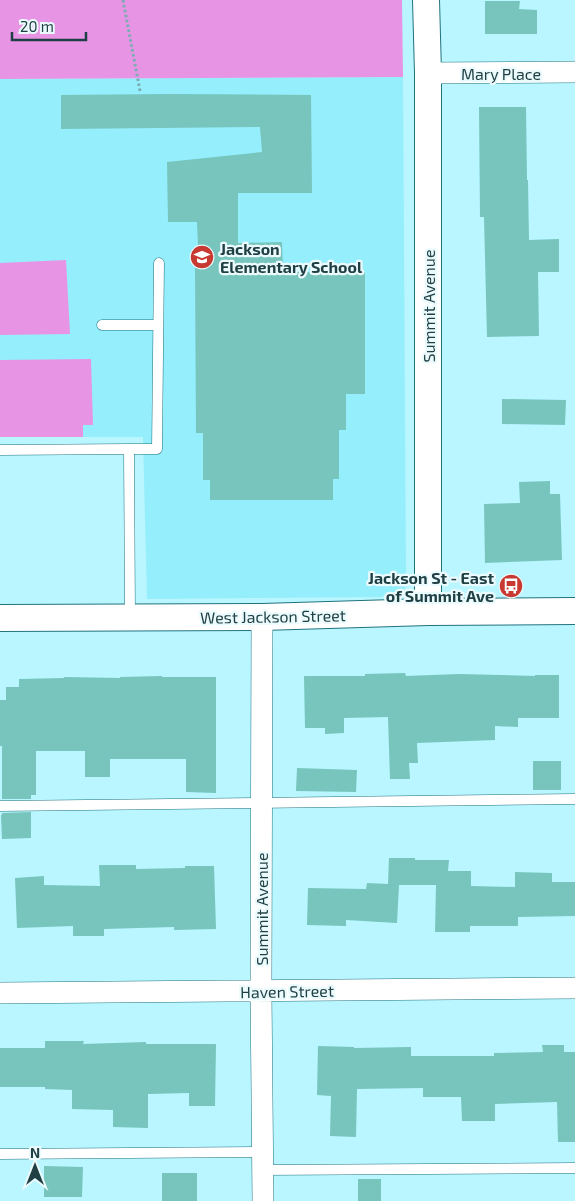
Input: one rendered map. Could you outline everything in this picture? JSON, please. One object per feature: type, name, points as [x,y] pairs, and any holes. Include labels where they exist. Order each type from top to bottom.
[{"type":"street","name":"Summit Avenue","points":[[426,0],[428,73],[428,612]]},
{"type":"street","name":"Mary Place","points":[[428,73],[575,72]]},
{"type":"street","name":"West Jackson Street","points":[[0,618],[262,617],[428,612],[575,612]]},
{"type":"street","name":"Summit Avenue","points":[[262,617],[262,1201]]},
{"type":"street","name":"Haven Street","points":[[0,994],[575,988]]},
{"type":"lane","points":[[0,450],[157,450],[158,263]]},
{"type":"lane","points":[[102,325],[158,325]]},
{"type":"lane","points":[[129,449],[130,618]]},
{"type":"lane","points":[[0,806],[575,799]]},
{"type":"lane","points":[[0,1154],[575,1168]]},
{"type":"path","points":[[122,0],[140,90]]},
{"type":"shaded area","points":[[0,0],[402,0],[403,77],[0,79]]},
{"type":"shaded area","name":"Jackson Elementary School","points":[[403,77],[406,578],[404,590],[400,593],[389,592],[382,597],[147,599],[143,437],[0,437],[0,79]]},
{"type":"shaded area","points":[[66,260],[70,334],[0,335],[0,263]]},
{"type":"shaded area","points":[[91,359],[93,425],[83,425],[83,437],[0,437],[0,360]]},
{"type":"building","points":[[485,1],[520,1],[519,9],[537,10],[537,34],[485,34]]},
{"type":"building","name":"Jackson Elementary School","points":[[61,95],[311,95],[312,193],[238,193],[238,243],[282,242],[283,272],[320,272],[320,266],[345,266],[345,272],[365,272],[365,394],[346,394],[346,430],[339,430],[339,479],[333,479],[333,500],[210,500],[210,480],[203,480],[203,433],[196,433],[195,268],[199,268],[197,222],[168,222],[167,162],[262,152],[260,127],[61,129]]},
{"type":"building","points":[[479,107],[526,107],[529,240],[559,239],[559,272],[538,272],[539,336],[487,337],[484,217],[480,217]]},
{"type":"building","points":[[502,399],[566,400],[565,425],[502,424]]},
{"type":"building","points":[[550,481],[550,494],[560,494],[562,560],[485,563],[484,504],[520,503],[519,482]]},
{"type":"building","points":[[405,673],[406,676],[459,674],[559,675],[559,718],[518,718],[518,727],[495,726],[495,740],[417,743],[418,763],[409,763],[410,779],[390,779],[388,717],[344,718],[344,733],[325,734],[325,728],[305,728],[304,676],[365,676],[365,674]]},
{"type":"building","points":[[162,676],[216,677],[216,793],[186,792],[186,759],[110,759],[110,777],[85,777],[85,751],[36,751],[36,795],[31,795],[31,799],[2,799],[0,700],[6,700],[6,687],[19,687],[19,679]]},
{"type":"building","points":[[533,761],[561,761],[561,790],[533,790]]},
{"type":"building","points":[[297,768],[357,770],[356,792],[296,791]]},
{"type":"building","points":[[31,812],[31,838],[2,839],[2,813]]},
{"type":"building","points":[[389,858],[449,860],[448,871],[471,871],[471,886],[515,887],[515,872],[552,873],[552,882],[575,882],[575,916],[518,917],[518,926],[470,926],[470,932],[435,932],[436,885],[399,885],[397,923],[346,920],[346,926],[307,925],[308,888],[366,889],[367,883],[388,884]]},
{"type":"building","points":[[99,865],[136,865],[136,869],[214,866],[216,929],[174,930],[174,927],[104,929],[104,936],[73,936],[73,926],[17,928],[15,878],[44,876],[44,885],[100,886]]},
{"type":"building","points":[[45,1041],[84,1041],[83,1044],[146,1042],[146,1044],[216,1044],[215,1106],[189,1106],[189,1093],[148,1094],[148,1128],[113,1127],[113,1110],[72,1109],[72,1090],[45,1089],[45,1087],[0,1087],[0,1048],[45,1048]]},
{"type":"building","points":[[542,1045],[564,1045],[564,1052],[575,1052],[575,1142],[558,1142],[557,1102],[495,1104],[495,1121],[462,1121],[461,1097],[423,1097],[423,1088],[357,1089],[356,1137],[330,1136],[331,1096],[317,1095],[318,1046],[354,1048],[411,1047],[411,1056],[494,1056],[494,1053],[543,1052]]},
{"type":"building","points":[[44,1166],[83,1167],[82,1197],[44,1197]]},
{"type":"building","points":[[162,1173],[197,1173],[197,1201],[162,1201]]},
{"type":"building","points":[[358,1179],[381,1179],[381,1201],[358,1201]]},
{"type":"place","name":"Jackson Elementary School","points":[[202,257]]},
{"type":"place","name":"Jackson St - East of Summit Ave","points":[[511,586]]}]
